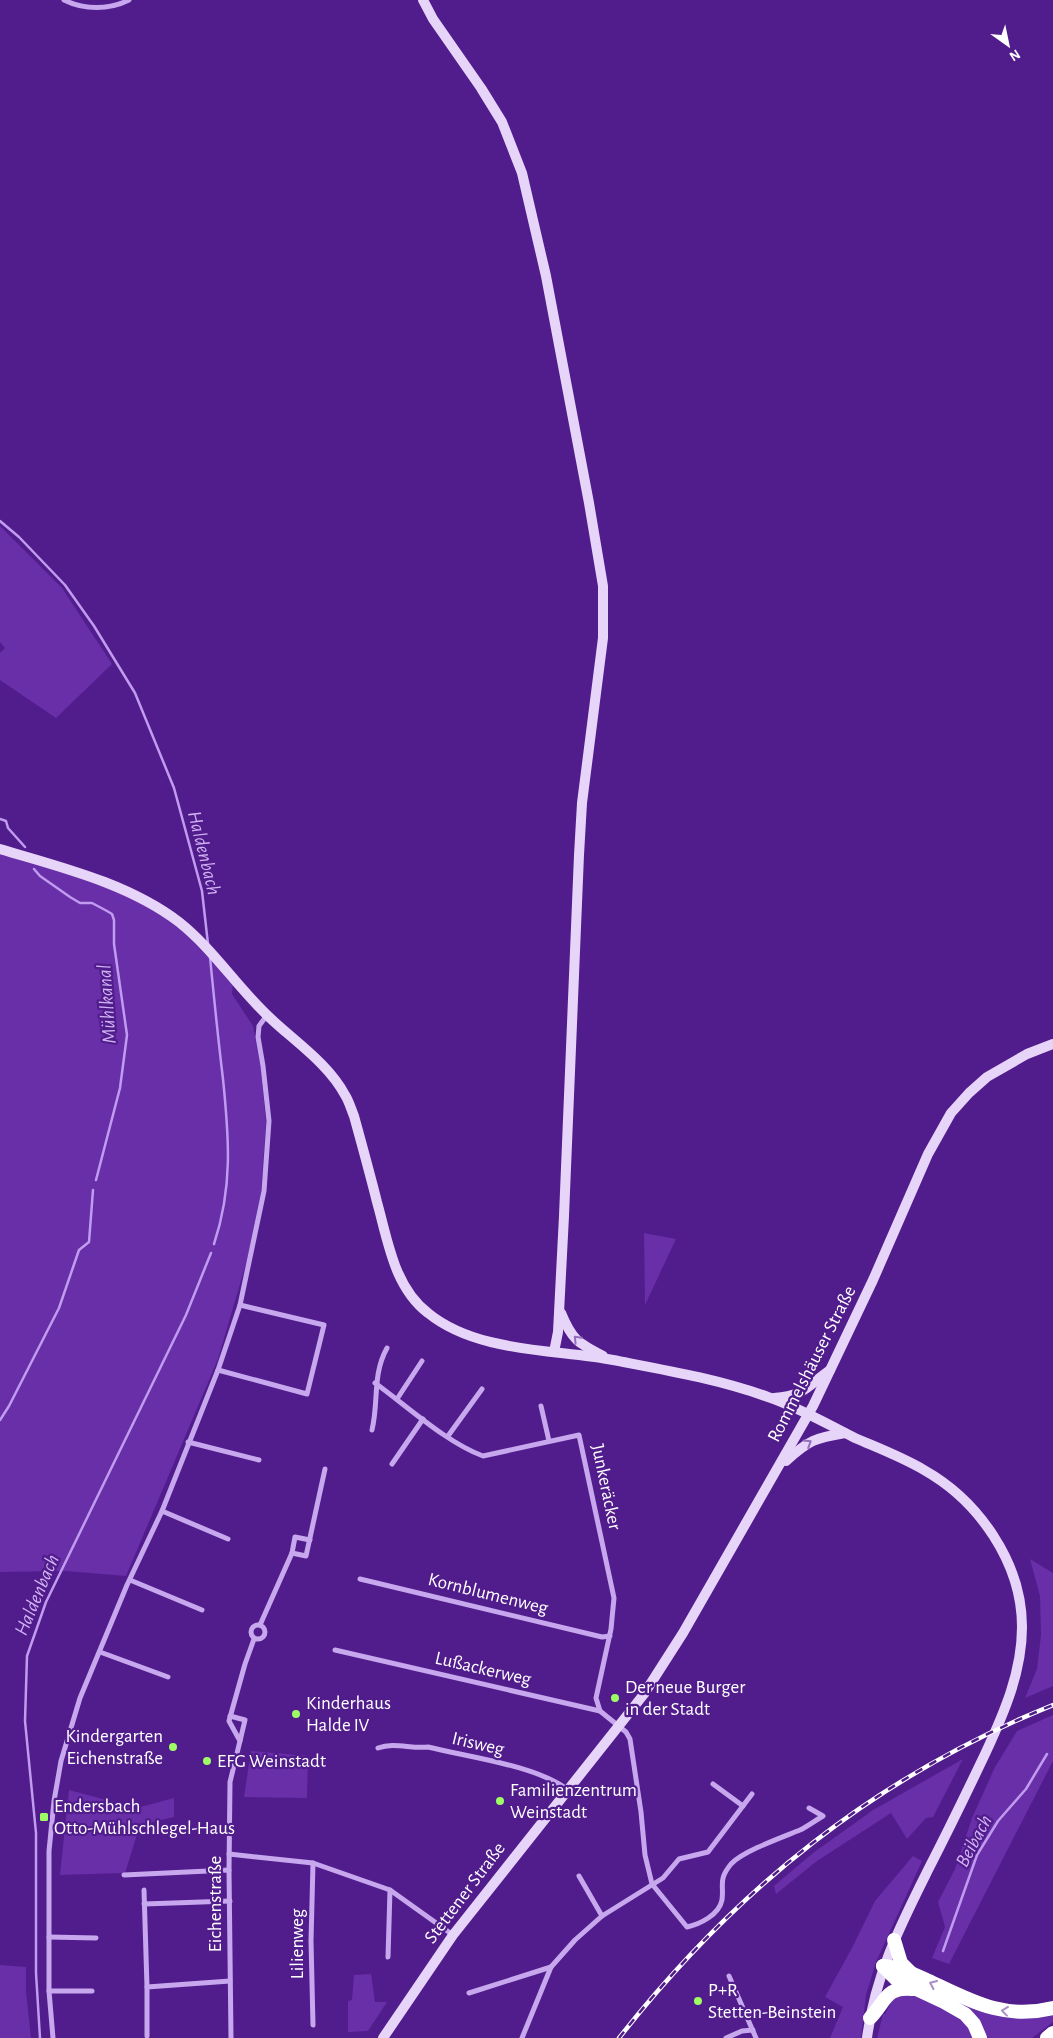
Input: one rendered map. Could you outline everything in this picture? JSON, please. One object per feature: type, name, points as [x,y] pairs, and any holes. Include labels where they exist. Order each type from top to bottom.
[{"type":"highway","points":[[894,1940],[901,1963],[915,1982],[992,2009],[1022,2012],[1053,2008]]},
{"type":"highway","points":[[883,1966],[894,1967],[944,2002],[965,2014],[974,2024],[980,2038]]},
{"type":"highway","points":[[870,2018],[880,2008],[887,1996],[915,1982]]},
{"type":"highway","points":[[1047,2038],[1053,2033]]},
{"type":"main road","points":[[423,0],[433,19],[502,122],[522,173],[546,276],[603,586],[602,638],[582,803],[564,1216],[558,1332],[554,1352]]},
{"type":"main road","points":[[0,849],[106,883],[139,898],[179,923],[224,968],[267,1016],[332,1076],[345,1095],[354,1116],[393,1261],[407,1292],[428,1314],[460,1332],[499,1343],[608,1359],[741,1388],[773,1398],[926,1470],[954,1491],[973,1509],[988,1528],[1002,1551],[1019,1599],[1022,1626],[1015,1678],[1005,1707],[972,1782],[883,1966],[867,2038]]},
{"type":"main road","name":"Rommelshäuser Straße","points":[[619,1726],[644,1694],[683,1633],[808,1415],[884,1255],[928,1154],[951,1113],[969,1092],[987,1077],[1027,1054],[1053,1044]]},
{"type":"main road","points":[[558,1308],[567,1328],[578,1343],[608,1359]]},
{"type":"main road","points":[[773,1398],[789,1397],[804,1391],[831,1369]]},
{"type":"main road","points":[[778,1469],[806,1444],[815,1439],[846,1433]]},
{"type":"main road","name":"Stettener Straße","points":[[383,2038],[454,1935],[567,1789],[619,1726]]},
{"type":"street","points":[[64,0],[87,7],[100,8],[114,6],[129,0]]},
{"type":"street","points":[[53,2038],[49,1991],[49,1852],[54,1800],[61,1761],[78,1707],[130,1580],[162,1511],[218,1370],[240,1305],[264,1191],[269,1121],[258,1037],[259,1026],[267,1016]]},
{"type":"street","points":[[218,1370],[307,1394],[324,1325],[240,1305]]},
{"type":"street","points":[[372,1430],[375,1416],[375,1383],[387,1348]]},
{"type":"street","points":[[397,1399],[422,1361]]},
{"type":"street","name":"Junkeräcker","points":[[375,1383],[448,1436],[472,1452],[483,1456],[579,1435],[613,1587],[614,1610],[596,1698],[600,1711]]},
{"type":"street","points":[[448,1436],[482,1389]]},
{"type":"street","points":[[541,1406],[549,1441]]},
{"type":"street","points":[[392,1464],[423,1419]]},
{"type":"street","points":[[188,1442],[259,1460]]},
{"type":"street","points":[[292,1553],[306,1556],[325,1469]]},
{"type":"street","points":[[162,1511],[228,1539]]},
{"type":"street","points":[[260,1625],[292,1553],[295,1537],[310,1540]]},
{"type":"street","name":"Kornblumenweg","points":[[360,1579],[602,1636],[610,1636]]},
{"type":"street","points":[[130,1580],[202,1610]]},
{"type":"street","points":[[240,1742],[229,1720],[254,1639],[251,1636],[251,1629],[253,1626],[260,1625]]},
{"type":"street","points":[[254,1639],[261,1639],[265,1634],[263,1627],[260,1625]]},
{"type":"street","name":"Lußackerweg","points":[[335,1650],[600,1711],[619,1726]]},
{"type":"street","points":[[100,1652],[168,1677]]},
{"type":"street","name":"Eichenstraße","points":[[230,1716],[245,1720],[230,1782],[231,2038]]},
{"type":"street","points":[[619,1726],[630,1739],[641,1812],[645,1855],[652,1884],[687,1927],[700,1924],[718,1909],[721,1902],[721,1880],[732,1863],[758,1848],[803,1829],[823,1816],[809,1808]]},
{"type":"street","name":"Irisweg","points":[[378,1748],[387,1745],[414,1749],[428,1747],[535,1772],[558,1782],[567,1789]]},
{"type":"street","points":[[713,1784],[743,1806]]},
{"type":"street","points":[[522,2038],[551,1967],[575,1940],[602,1916],[663,1878],[679,1859],[708,1852],[752,1794]]},
{"type":"street","points":[[229,1854],[313,1863],[390,1890],[454,1935]]},
{"type":"street","name":"Lilienweg","points":[[312,2025],[311,1941],[313,1863]]},
{"type":"street","points":[[124,1875],[229,1870]]},
{"type":"street","points":[[580,1876],[602,1916]]},
{"type":"street","points":[[144,1890],[148,1987],[147,2036]]},
{"type":"street","points":[[388,1957],[390,1890]]},
{"type":"street","points":[[144,1904],[230,1901]]},
{"type":"street","points":[[49,1937],[96,1938]]},
{"type":"street","points":[[468,1993],[551,1967]]},
{"type":"street","points":[[729,1976],[756,2038]]},
{"type":"street","points":[[148,1987],[230,1981]]},
{"type":"street","points":[[49,1991],[92,1991]]},
{"type":"street","points":[[726,2038],[742,2031],[754,2030]]},
{"type":"shaded area","points":[[0,526],[62,588],[112,664],[56,718],[0,680],[0,653],[5,648],[0,642]]},
{"type":"shaded area","points":[[0,851],[106,886],[136,900],[177,925],[233,983],[232,994],[253,1026],[261,1070],[266,1123],[261,1192],[247,1260],[218,1359],[126,1576],[65,1571],[0,1572]]},
{"type":"shaded area","points":[[644,1233],[676,1239],[645,1305]]},
{"type":"shaded area","points":[[1030,1559],[1053,1573],[1053,1686],[1025,1698],[1037,1669],[1041,1635],[1040,1596]]},
{"type":"shaded area","points":[[1053,1715],[1053,1761],[949,1964],[932,1958],[945,1927],[938,1902],[955,1869],[972,1818],[995,1767],[1017,1731]]},
{"type":"shaded area","points":[[251,1751],[308,1756],[307,1798],[244,1797]]},
{"type":"shaded area","points":[[963,1759],[933,1817],[926,1818],[907,1839],[891,1813],[817,1861],[776,1894],[774,1886],[813,1853],[873,1810]]},
{"type":"shaded area","points":[[69,1790],[137,1808],[174,1798],[174,1817],[140,1825],[125,1873],[60,1875]]},
{"type":"shaded area","points":[[913,1856],[922,1861],[876,1962],[866,1995],[861,2038],[830,2038],[843,2007],[825,1997],[875,1901]]},
{"type":"shaded area","points":[[0,1965],[26,1967],[26,1991],[31,2038],[0,2038]]},
{"type":"shaded area","points":[[896,1972],[957,1999],[1053,2012],[1053,2022],[1032,2038],[984,2038],[981,2030]]},
{"type":"shaded area","points":[[371,1974],[375,2002],[387,2002],[368,2031],[348,2032],[348,2001],[352,2000],[354,1975]]},
{"type":"shaded area","points":[[913,1994],[960,2015],[976,2038],[877,2038],[883,2014],[885,2014],[891,2003],[889,2002],[901,1995]]},
{"type":"waterway","name":"Haldenbach","points":[[0,521],[19,537],[65,585],[94,626],[135,693],[174,788],[202,891],[208,944]]},
{"type":"waterway","name":"Mühlkanal","points":[[0,819],[6,821],[8,828],[25,847]]},
{"type":"waterway","name":"Mühlkanal","points":[[34,869],[40,876],[70,897],[80,903],[92,903],[112,914],[114,920],[114,944],[127,1035],[120,1088],[96,1180]]},
{"type":"waterway","name":"Haldenbach","points":[[210,957],[228,1142],[227,1182],[220,1223],[214,1244]]},
{"type":"waterway","name":"Mühlkanal","points":[[0,1420],[59,1308],[79,1250],[89,1242],[93,1190]]},
{"type":"waterway","name":"Haldenbach","points":[[40,2038],[36,1973],[36,1833],[25,1721],[27,1656],[46,1602],[186,1315],[211,1253]]},
{"type":"waterway","name":"Beibach","points":[[943,1951],[977,1855],[998,1821],[1026,1789],[1047,1754]]},
{"type":"railway","points":[[619,2038],[664,1984],[712,1933],[761,1886],[814,1842],[869,1802],[927,1766],[988,1734],[1053,1705]]},
{"type":"place","name":"Der neue Burger in der Stadt","points":[[615,1698]]},
{"type":"place","name":"Kinderhaus Halde IV","points":[[296,1714]]},
{"type":"place","name":"Kindergarten Eichenstraße","points":[[173,1747]]},
{"type":"place","name":"EFG Weinstadt","points":[[207,1761]]},
{"type":"place","name":"Familienzentrum Weinstadt","points":[[500,1801]]},
{"type":"place","name":"Endersbach Otto-Mühlschlegel-Haus","points":[[44,1817]]},
{"type":"place","name":"P+R Stetten-Beinstein","points":[[698,2001]]}]
